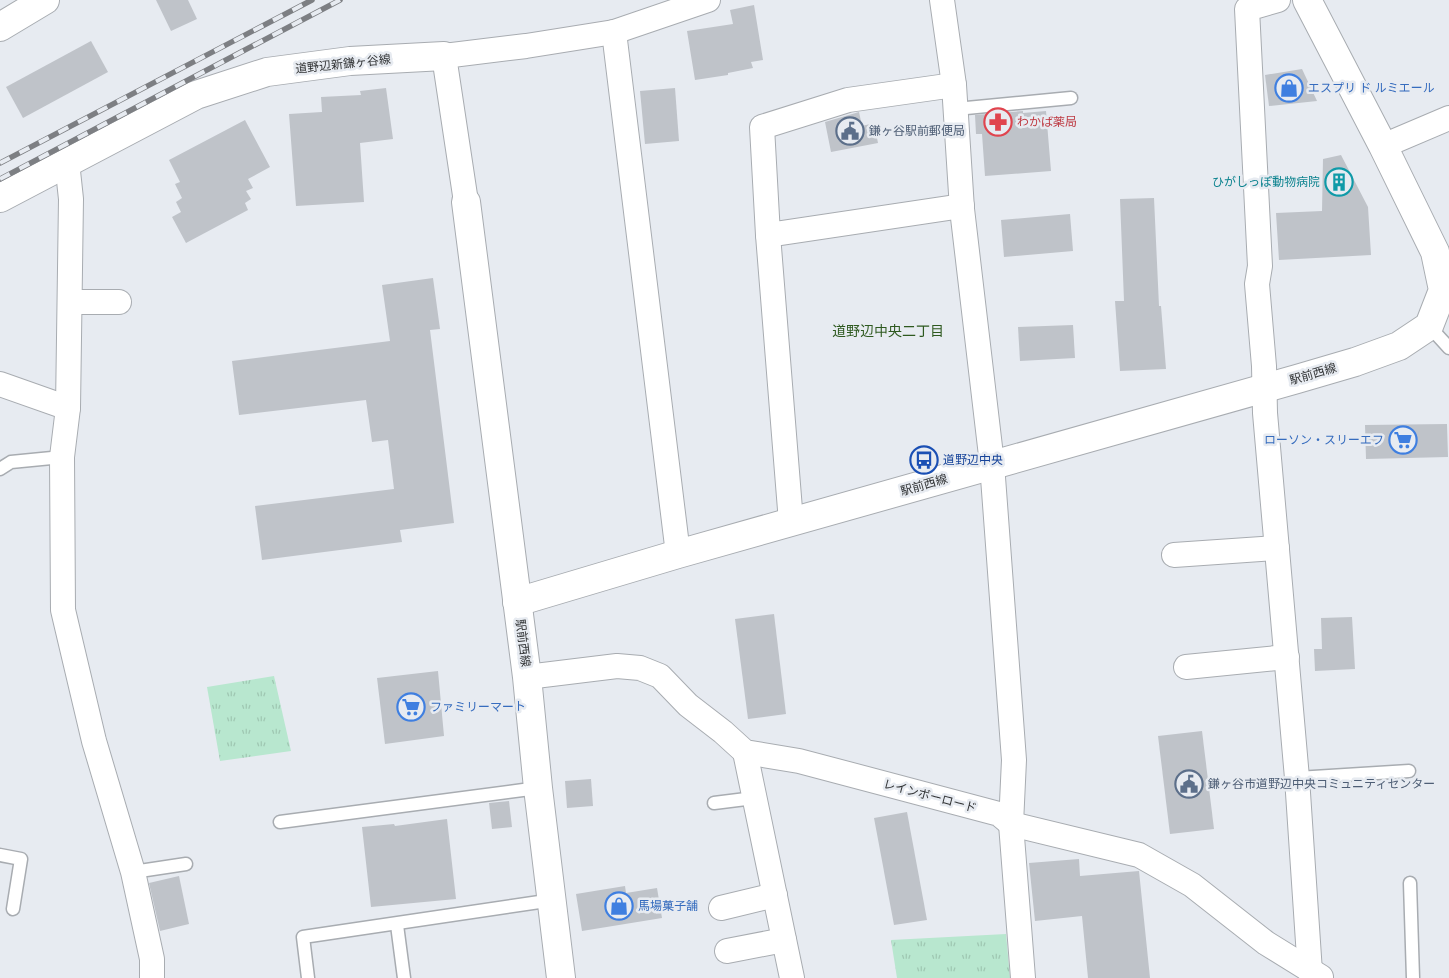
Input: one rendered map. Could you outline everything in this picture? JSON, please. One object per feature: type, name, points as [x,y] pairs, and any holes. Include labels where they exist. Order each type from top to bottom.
[{"type":"street","points":[[0,26],[45,0]]},
{"type":"street","name":"道野辺新鎌ヶ谷線","points":[[0,198],[196,95],[267,72],[350,61],[444,56],[526,46],[614,32],[708,0]]},
{"type":"street","points":[[942,0],[954,85],[962,206],[992,464],[1014,760],[1011,824],[1023,978]]},
{"type":"street","points":[[1278,0],[1247,5],[1260,266],[1257,284],[1277,548],[1315,976]]},
{"type":"street","points":[[1307,0],[1383,146],[1435,252],[1443,290],[1429,326]]},
{"type":"street","points":[[614,32],[678,554]]},
{"type":"street","points":[[444,56],[466,202],[517,602]]},
{"type":"street","points":[[791,522],[768,235],[762,127],[848,100],[954,85]]},
{"type":"street","points":[[1383,146],[1449,118]]},
{"type":"street","points":[[67,162],[71,199],[68,408],[62,457],[63,610],[94,741],[133,872],[152,959],[152,978]]},
{"type":"street","points":[[768,235],[962,206]]},
{"type":"street","points":[[70,302],[119,302]]},
{"type":"street","name":"駅前西線","points":[[561,978],[517,602],[992,464],[1355,362],[1399,346],[1429,326]]},
{"type":"street","points":[[0,384],[68,408]]},
{"type":"street","points":[[1174,555],[1277,548]]},
{"type":"street","points":[[1186,667],[1287,657]]},
{"type":"street","points":[[527,677],[617,666],[640,668],[660,676],[688,705],[724,732],[745,752],[792,978]]},
{"type":"street","name":"レインボーロード","points":[[745,752],[799,761],[990,811],[999,814],[1011,824],[1139,855],[1192,885],[1266,943],[1315,976]]},
{"type":"street","points":[[721,908],[775,895]]},
{"type":"street","points":[[727,951],[784,940]]},
{"type":"lane","points":[[956,110],[1071,98]]},
{"type":"lane","points":[[1429,326],[1449,348]]},
{"type":"lane","points":[[0,469],[11,462],[62,457]]},
{"type":"lane","points":[[1297,778],[1409,771]]},
{"type":"lane","points":[[280,822],[538,788]]},
{"type":"lane","points":[[714,803],[754,798]]},
{"type":"lane","points":[[0,856],[21,859],[13,909]]},
{"type":"lane","points":[[133,872],[186,864]]},
{"type":"lane","points":[[1410,883],[1413,978]]},
{"type":"lane","points":[[308,978],[303,937],[397,925],[552,900]]},
{"type":"lane","points":[[397,925],[404,978]]},
{"type":"green space","points":[[274,676],[291,751],[220,761],[207,687]]},
{"type":"green space","points":[[1006,934],[1010,978],[897,978],[891,940]]},
{"type":"building","points":[[156,0],[188,0],[197,19],[171,31]]},
{"type":"building","points":[[754,5],[763,60],[751,62],[753,68],[728,73],[728,75],[695,80],[687,31],[733,24],[730,10]]},
{"type":"building","points":[[91,41],[108,72],[23,118],[6,87]]},
{"type":"building","name":"エスプリ ド ルミエール","points":[[1302,69],[1317,101],[1269,106],[1265,75]]},
{"type":"building","points":[[386,88],[393,139],[360,143],[364,202],[296,206],[289,114],[322,112],[321,97],[361,95],[360,91]]},
{"type":"building","points":[[675,88],[679,141],[645,144],[640,91]]},
{"type":"building","points":[[1023,111],[1023,113],[1046,111],[1051,171],[985,176],[982,134],[976,134],[975,115]]},
{"type":"building","points":[[859,112],[862,126],[874,123],[878,143],[831,152],[825,122]]},
{"type":"building","points":[[245,120],[270,167],[248,179],[253,188],[246,191],[251,199],[245,203],[248,210],[186,243],[172,217],[181,212],[176,202],[182,198],[175,184],[180,182],[169,160]]},
{"type":"building","points":[[1341,155],[1368,207],[1371,255],[1279,260],[1276,213],[1322,211],[1323,159]]},
{"type":"building","points":[[1154,198],[1159,306],[1161,306],[1166,369],[1120,371],[1115,301],[1124,301],[1120,199]]},
{"type":"building","points":[[1070,214],[1073,251],[1004,257],[1001,220]]},
{"type":"building","points":[[433,278],[440,329],[430,330],[454,523],[400,530],[402,542],[262,560],[255,506],[394,489],[388,440],[372,442],[366,400],[239,415],[232,361],[390,341],[382,285]]},
{"type":"building","points":[[1073,325],[1075,358],[1020,361],[1018,327]]},
{"type":"building","points":[[1447,424],[1448,457],[1366,459],[1365,425]]},
{"type":"building","points":[[774,614],[786,714],[748,719],[735,619]]},
{"type":"building","points":[[1352,617],[1355,669],[1315,671],[1314,649],[1322,649],[1321,618]]},
{"type":"building","name":"ファミリーマート","points":[[438,671],[444,736],[385,744],[377,678]]},
{"type":"building","points":[[1202,731],[1214,829],[1170,834],[1158,736]]},
{"type":"building","points":[[591,779],[593,806],[567,808],[565,781]]},
{"type":"building","points":[[509,801],[512,827],[492,829],[489,803]]},
{"type":"building","points":[[907,812],[927,920],[894,925],[874,818]]},
{"type":"building","points":[[447,819],[456,899],[371,907],[362,827],[394,824],[395,826]]},
{"type":"building","points":[[1079,859],[1080,876],[1139,871],[1150,978],[1088,978],[1082,916],[1035,921],[1029,863]]},
{"type":"building","points":[[179,876],[189,924],[160,931],[149,883]]},
{"type":"building","name":"馬場菓子舗","points":[[625,886],[626,893],[657,888],[662,918],[582,931],[576,894]]},
{"type":"railway","points":[[0,163],[312,0]]},
{"type":"railway","points":[[0,179],[340,0]]},
{"type":"place","name":"エスプリ ド ルミエール","points":[[1289,88]]},
{"type":"place","name":"わかば薬局","points":[[998,122]]},
{"type":"place","name":"鎌ヶ谷駅前郵便局","points":[[850,131]]},
{"type":"place","name":"ひがしっぽ動物病院","points":[[1339,182]]},
{"type":"place","name":"ローソン・スリーエフ","points":[[1403,440]]},
{"type":"place","name":"道野辺中央","points":[[924,460]]},
{"type":"place","name":"ファミリーマート","points":[[411,707]]},
{"type":"place","name":"鎌ヶ谷市道野辺中央コミュニティセンター","points":[[1189,784]]},
{"type":"place","name":"馬場菓子舗","points":[[619,906]]},
{"type":"district","name":"道野辺中央二丁目","points":[[888,331]]}]
